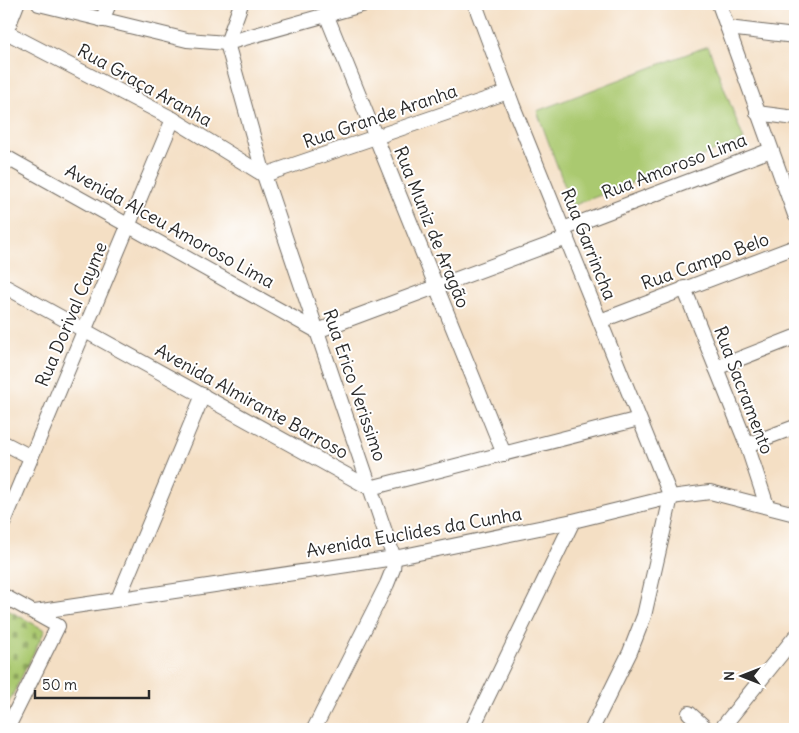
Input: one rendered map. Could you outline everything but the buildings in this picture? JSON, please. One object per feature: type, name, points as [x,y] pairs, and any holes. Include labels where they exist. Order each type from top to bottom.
[{"type":"street","points":[[5,34],[17,4]]},
{"type":"street","points":[[39,4],[187,40],[227,42],[360,5]]},
{"type":"street","points":[[102,20],[108,4]]},
{"type":"street","points":[[227,42],[240,4]]},
{"type":"street","name":"Rua Garrincha","points":[[475,4],[508,92],[671,497]]},
{"type":"street","points":[[719,4],[757,113],[792,200],[795,215]]},
{"type":"street","name":"Rua Muniz de Aragão","points":[[326,14],[504,454]]},
{"type":"street","points":[[728,28],[795,36]]},
{"type":"street","name":"Rua Graça Aranha","points":[[5,34],[173,119],[264,175]]},
{"type":"street","name":"Rua Erico Verissimo","points":[[227,42],[264,175],[394,558]]},
{"type":"street","name":"Rua Grande Aranha","points":[[264,175],[508,92]]},
{"type":"street","points":[[757,113],[795,118]]},
{"type":"street","name":"Rua Dorival Cayme","points":[[4,522],[173,119]]},
{"type":"street","name":"Rua Amoroso Lima","points":[[317,330],[436,286],[771,150]]},
{"type":"street","name":"Avenida Alceu Amoroso Lima","points":[[4,156],[317,330]]},
{"type":"street","name":"Rua Campo Belo","points":[[600,321],[795,247]]},
{"type":"street","name":"Avenida Almirante Barroso","points":[[4,286],[370,488]]},
{"type":"street","name":"Rua Sacramento","points":[[684,288],[747,445],[767,506]]},
{"type":"street","points":[[716,368],[795,337]]},
{"type":"street","points":[[118,599],[203,395]]},
{"type":"street","points":[[370,488],[639,419]]},
{"type":"street","points":[[747,445],[795,427]]},
{"type":"street","points":[[4,443],[31,457]]},
{"type":"street","name":"Avenida Euclides da Cunha","points":[[35,612],[394,558],[671,497],[710,492],[795,514]]},
{"type":"street","points":[[592,729],[630,652],[644,616],[671,497]]},
{"type":"street","points":[[472,729],[573,520]]},
{"type":"street","points":[[314,729],[387,584],[393,569],[394,558]]},
{"type":"street","points":[[4,596],[58,626],[8,729]]},
{"type":"street","points":[[721,729],[791,653],[795,637]]},
{"type":"street","points":[[689,713],[707,729]]},
{"type":"green space","points":[[708,46],[744,140],[572,206],[537,111]]},
{"type":"green space","points":[[4,608],[45,630],[4,712]]}]
